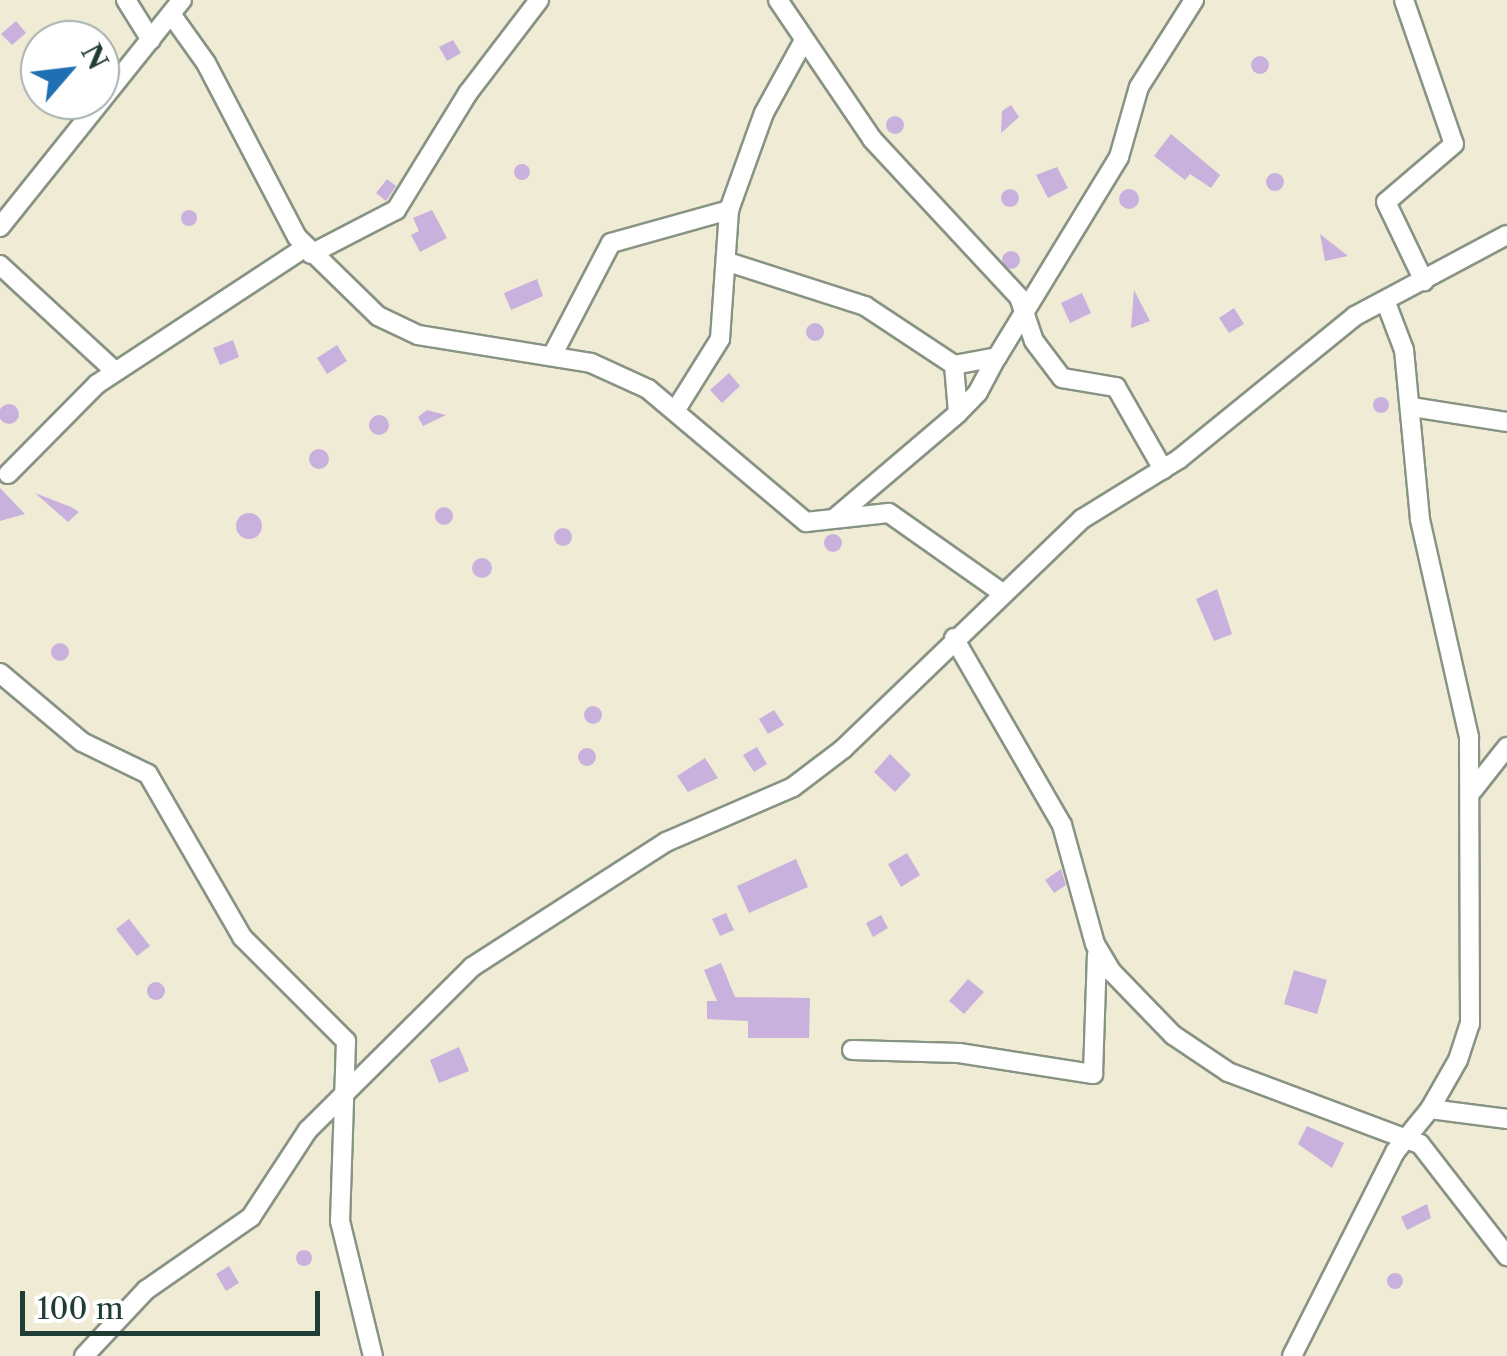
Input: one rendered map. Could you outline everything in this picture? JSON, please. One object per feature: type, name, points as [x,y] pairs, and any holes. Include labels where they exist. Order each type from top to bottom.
[{"type":"street","points":[[126,0],[151,40]]},
{"type":"street","points":[[8,474],[115,371],[169,342],[307,251],[396,210],[468,93],[539,0]]},
{"type":"street","points":[[778,0],[872,139],[1028,308],[1034,341],[1062,378],[1116,387],[1162,470]]},
{"type":"street","points":[[832,521],[958,413],[1028,308],[1119,156],[1139,87],[1194,0]]},
{"type":"street","points":[[1404,0],[1454,144],[1386,202],[1424,281]]},
{"type":"street","points":[[0,227],[177,7],[307,251],[397,328],[554,352],[648,390],[806,522],[889,513],[1000,592]]},
{"type":"street","points":[[675,411],[705,373],[720,339],[729,210],[764,114],[803,42]]},
{"type":"street","points":[[554,352],[610,244],[729,210]]},
{"type":"street","points":[[84,1356],[146,1290],[251,1217],[308,1130],[346,1089],[488,956],[666,842],[793,787],[844,749],[1000,592],[1082,519],[1162,470],[1296,359],[1385,300],[1507,235]]},
{"type":"street","points":[[728,262],[865,306],[954,365],[997,356]]},
{"type":"street","points":[[0,265],[115,371]]},
{"type":"street","points":[[1292,1356],[1406,1135],[1430,1110],[1466,1044],[1470,1024],[1473,790],[1456,664],[1420,519],[1412,407],[1400,332],[1385,300]]},
{"type":"street","points":[[954,365],[958,413]]},
{"type":"street","points":[[1412,407],[1507,422]]},
{"type":"street","points":[[852,1050],[959,1052],[1092,1074],[1100,990],[1095,944],[1062,825],[954,638]]},
{"type":"street","points":[[0,673],[82,742],[148,774],[242,936],[338,1028],[348,1054],[340,1221],[373,1356]]},
{"type":"street","points":[[1473,790],[1507,747]]},
{"type":"street","points":[[1095,944],[1112,972],[1172,1035],[1228,1072],[1329,1114],[1406,1135],[1507,1256]]},
{"type":"street","points":[[1430,1110],[1507,1119]]},
{"type":"building","points":[[16,21],[20,26],[20,38],[12,45],[1,34]]},
{"type":"building","points":[[453,40],[461,53],[447,61],[439,47]]},
{"type":"building","points":[[1260,56],[1269,65],[1260,74],[1251,65]]},
{"type":"building","points":[[1011,105],[1019,117],[1001,133],[1002,111]]},
{"type":"building","points":[[895,116],[904,125],[895,134],[886,125]]},
{"type":"building","points":[[1171,134],[1220,175],[1211,188],[1190,174],[1185,180],[1154,156]]},
{"type":"building","points":[[522,164],[530,172],[522,180],[514,172]]},
{"type":"building","points":[[1057,167],[1068,188],[1048,198],[1036,175]]},
{"type":"building","points":[[1275,173],[1284,182],[1275,191],[1266,182]]},
{"type":"building","points":[[387,179],[396,186],[386,201],[376,193]]},
{"type":"building","points":[[1010,189],[1017,191],[1017,205],[1010,207],[1003,205],[1001,198],[1003,191]]},
{"type":"building","points":[[1129,189],[1139,199],[1129,209],[1119,199]]},
{"type":"building","points":[[189,210],[197,218],[189,226],[181,218]]},
{"type":"building","points":[[432,210],[447,238],[420,252],[411,235],[419,231],[413,218]]},
{"type":"building","points":[[1320,234],[1348,256],[1325,261]]},
{"type":"building","points":[[1011,251],[1020,260],[1011,269],[1002,260]]},
{"type":"building","points":[[537,279],[543,296],[511,310],[504,293]]},
{"type":"building","points":[[1134,290],[1150,321],[1131,328]]},
{"type":"building","points":[[1082,293],[1091,313],[1070,323],[1061,303]]},
{"type":"building","points":[[1234,308],[1244,324],[1229,333],[1219,318]]},
{"type":"building","points":[[815,323],[824,332],[815,341],[806,332]]},
{"type":"building","points":[[233,340],[239,357],[220,365],[213,348]]},
{"type":"building","points":[[337,345],[347,361],[327,374],[317,358]]},
{"type":"building","points":[[729,373],[740,386],[722,403],[710,390]]},
{"type":"building","points":[[1381,397],[1389,405],[1381,413],[1373,405]]},
{"type":"building","points":[[9,404],[19,414],[9,424],[-1,414]]},
{"type":"building","points":[[427,410],[446,415],[423,426],[418,417]]},
{"type":"building","points":[[379,415],[389,425],[379,435],[369,425]]},
{"type":"building","points":[[319,449],[329,459],[319,469],[309,459]]},
{"type":"building","points":[[0,488],[25,514],[0,521]]},
{"type":"building","points":[[35,493],[71,507],[79,512],[68,522]]},
{"type":"building","points":[[444,507],[453,516],[444,525],[435,516]]},
{"type":"building","points":[[249,513],[258,517],[262,526],[258,535],[249,539],[240,535],[236,526],[240,517]]},
{"type":"building","points":[[563,528],[570,530],[570,544],[563,546],[556,544],[554,537],[556,530]]},
{"type":"building","points":[[833,534],[840,536],[840,550],[833,552],[826,550],[824,543],[826,536]]},
{"type":"building","points":[[482,558],[492,568],[482,578],[472,568]]},
{"type":"building","points":[[1217,589],[1232,634],[1214,641],[1196,599]]},
{"type":"building","points":[[60,643],[69,652],[60,661],[51,652]]},
{"type":"building","points":[[593,706],[602,715],[593,724],[584,715]]},
{"type":"building","points":[[774,710],[784,725],[768,734],[759,719]]},
{"type":"building","points":[[757,747],[767,764],[754,772],[743,755]]},
{"type":"building","points":[[587,748],[596,757],[587,766],[578,757]]},
{"type":"building","points":[[890,754],[911,775],[895,792],[874,772]]},
{"type":"building","points":[[705,758],[718,778],[688,792],[677,776]]},
{"type":"building","points":[[907,853],[920,875],[901,887],[888,864]]},
{"type":"building","points":[[796,859],[808,887],[749,913],[737,886]]},
{"type":"building","points":[[1061,869],[1066,885],[1054,893],[1045,880]]},
{"type":"building","points":[[726,913],[734,930],[720,936],[712,919]]},
{"type":"building","points":[[881,915],[888,928],[873,937],[866,923]]},
{"type":"building","points":[[129,919],[150,946],[137,956],[116,929]]},
{"type":"building","points":[[721,963],[735,997],[810,998],[809,1038],[748,1038],[748,1021],[707,1019],[707,1001],[717,1001],[704,970]]},
{"type":"building","points":[[1294,970],[1327,980],[1317,1014],[1284,1004]]},
{"type":"building","points":[[968,979],[984,992],[964,1014],[949,1001]]},
{"type":"building","points":[[156,982],[165,991],[156,1000],[147,991]]},
{"type":"building","points":[[459,1047],[469,1071],[439,1083],[430,1060]]},
{"type":"building","points":[[1307,1126],[1344,1143],[1332,1168],[1298,1144]]},
{"type":"building","points":[[1427,1204],[1431,1218],[1407,1230],[1401,1217]]},
{"type":"building","points":[[304,1250],[312,1258],[304,1266],[296,1258]]},
{"type":"building","points":[[229,1266],[239,1283],[226,1291],[216,1274]]},
{"type":"building","points":[[1395,1273],[1403,1281],[1395,1289],[1387,1281]]}]
